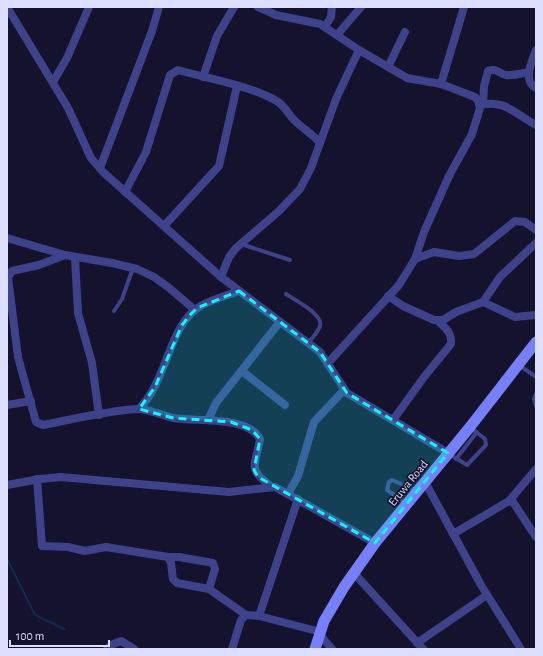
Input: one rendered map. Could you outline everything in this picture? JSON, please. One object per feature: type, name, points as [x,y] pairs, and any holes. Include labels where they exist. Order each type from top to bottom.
[{"type":"main road","name":"Eruwa Road","points":[[315,649],[331,608],[404,502],[417,487],[452,456],[474,430],[518,365],[536,342]]},
{"type":"street","points":[[52,82],[67,58],[89,7]]},
{"type":"street","points":[[100,168],[152,31],[159,7]]},
{"type":"street","points":[[203,77],[217,36],[234,7]]},
{"type":"street","points":[[260,7],[276,15],[320,24],[359,50],[407,78],[441,84],[475,97],[481,104]]},
{"type":"street","points":[[325,27],[332,7]]},
{"type":"street","points":[[337,35],[361,7]]},
{"type":"street","points":[[441,84],[464,7]]},
{"type":"street","points":[[11,13],[68,108],[91,158],[100,168],[221,277],[279,323],[309,342],[320,352],[344,390],[452,456]]},
{"type":"street","points":[[388,67],[405,32]]},
{"type":"street","points":[[221,277],[229,257],[240,244],[278,212],[300,189],[311,168],[319,142],[336,99],[359,50]]},
{"type":"street","points":[[536,50],[529,72],[530,83],[536,88]]},
{"type":"street","points":[[328,363],[399,285],[415,259],[424,232],[449,176],[472,134],[480,108],[488,71],[492,69],[507,75],[529,72]]},
{"type":"street","points":[[125,192],[146,152],[170,75],[178,70],[237,86],[275,100],[282,104],[294,121],[310,132],[319,142]]},
{"type":"street","points":[[164,226],[219,166],[237,86]]},
{"type":"street","points":[[481,104],[492,102],[503,105],[536,124]]},
{"type":"street","points":[[415,259],[434,252],[459,256],[474,254],[514,222],[525,222],[536,230]]},
{"type":"street","points":[[7,238],[75,258],[133,268],[154,277],[195,310]]},
{"type":"street","points":[[438,321],[483,302],[500,277],[536,243]]},
{"type":"street","points":[[65,255],[39,265],[12,271],[8,277],[18,357],[36,422],[39,424],[139,409],[173,418],[195,421],[208,420],[231,422],[257,434],[260,439],[254,470],[258,477],[272,487],[298,499],[376,543]]},
{"type":"street","points":[[75,258],[78,313],[92,363],[99,415]]},
{"type":"street","points":[[139,409],[148,400],[155,387],[182,325],[195,310],[239,291]]},
{"type":"street","points":[[388,296],[403,306],[438,321],[448,329],[452,338],[451,344],[424,377],[393,420]]},
{"type":"street","points":[[483,302],[515,317],[536,315]]},
{"type":"street","points":[[208,420],[216,403],[279,323]]},
{"type":"street","points":[[242,371],[285,405]]},
{"type":"street","points":[[288,494],[298,476],[314,422],[344,390]]},
{"type":"street","points":[[7,405],[30,401]]},
{"type":"street","points":[[453,534],[509,501],[536,469]]},
{"type":"street","points":[[7,484],[61,477],[229,492],[272,487]]},
{"type":"street","points":[[37,479],[42,546],[68,547],[85,551],[106,547],[213,563],[215,569],[209,589]]},
{"type":"street","points":[[417,487],[453,534],[488,596],[521,649]]},
{"type":"street","points":[[259,616],[298,499]]},
{"type":"street","points":[[509,501],[513,502],[536,537]]},
{"type":"street","points":[[168,557],[171,563],[173,579],[177,582],[209,589],[246,615],[259,616],[320,634],[332,649]]},
{"type":"street","points":[[354,573],[420,646],[488,596]]},
{"type":"street","points":[[232,649],[241,620],[246,615]]},
{"type":"street","points":[[107,649],[111,645],[121,642],[134,649]]},
{"type":"lane","points":[[240,244],[290,260]]},
{"type":"lane","points":[[114,311],[122,299],[133,268]]},
{"type":"lane","points":[[286,294],[316,314],[321,321],[321,325],[309,342]]},
{"type":"lane","points":[[518,365],[536,377]]},
{"type":"lane","points":[[536,394],[534,399],[536,406]]},
{"type":"lane","points":[[452,456],[464,465],[468,465],[486,445],[485,439],[474,430]]},
{"type":"lane","points":[[404,502],[387,490],[389,482],[392,480],[417,487]]},
{"type":"highlighted area","points":[[239,291],[320,352],[347,393],[448,453],[375,543],[258,477],[254,470],[260,439],[252,430],[231,422],[173,418],[139,409],[155,387],[182,325],[190,315],[197,308]]},
{"type":"waterway","points":[[7,559],[35,615],[64,629]]}]
